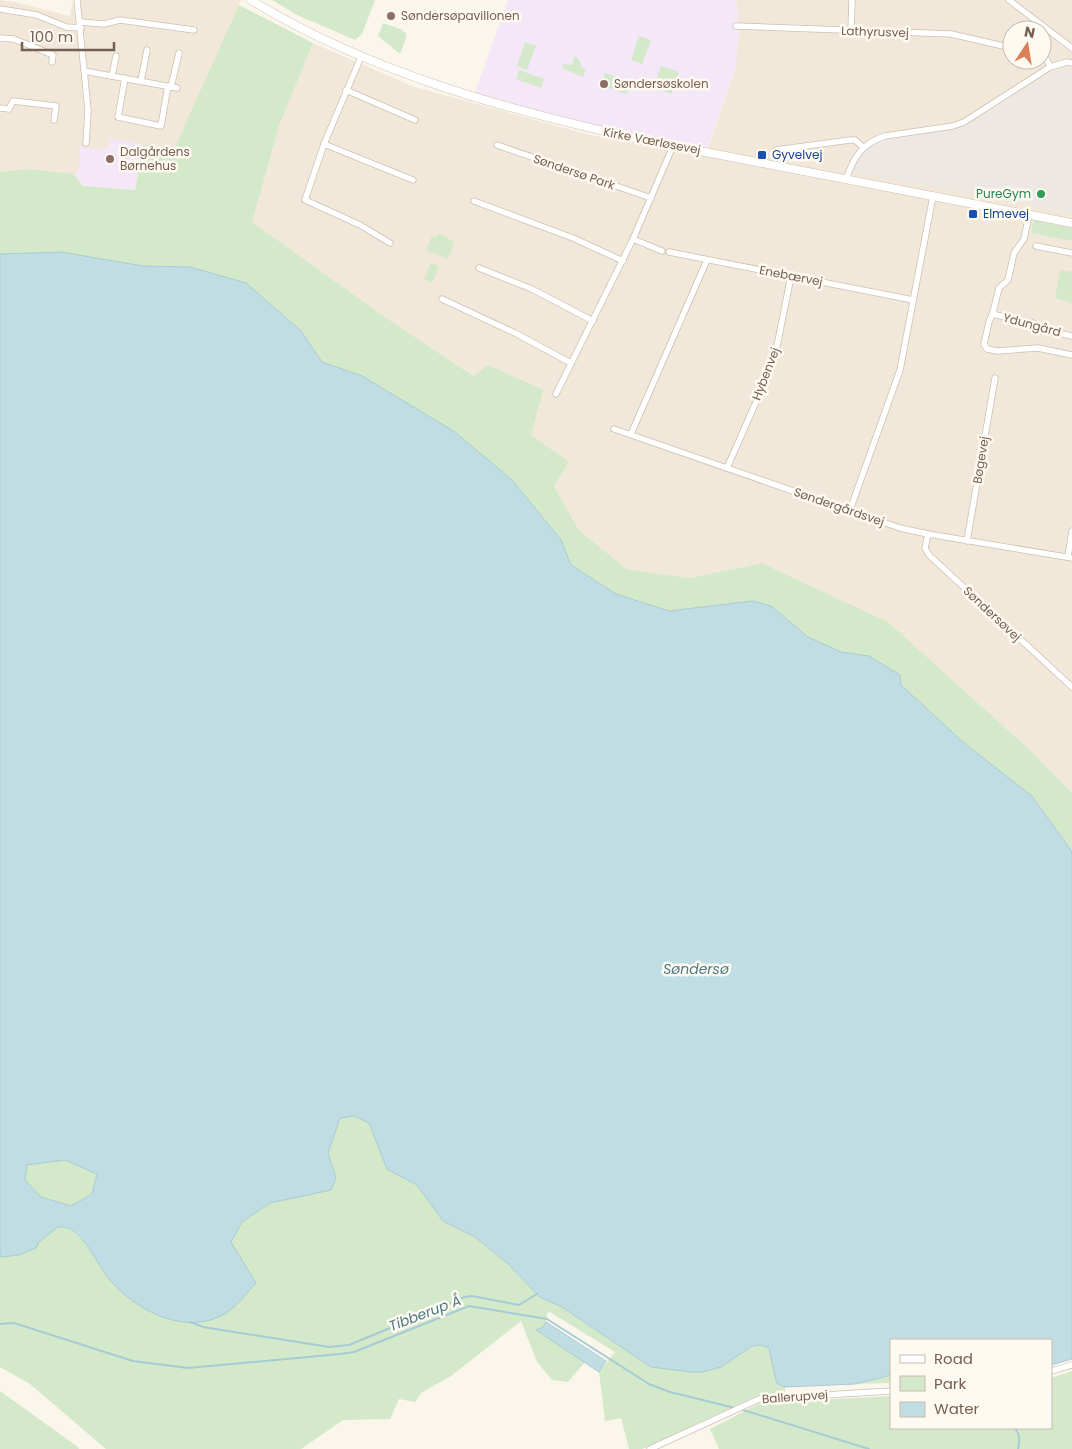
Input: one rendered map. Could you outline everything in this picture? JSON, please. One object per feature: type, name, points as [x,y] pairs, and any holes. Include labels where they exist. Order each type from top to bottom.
[{"type":"street","points":[[77,0],[88,110],[86,144]]},
{"type":"street","name":"Kirke Værløsevej","points":[[251,0],[316,36],[361,57],[428,83],[540,116],[577,126],[673,146],[1072,223]]},
{"type":"street","points":[[851,31],[852,0]]},
{"type":"street","points":[[1009,0],[1072,48]]},
{"type":"street","points":[[0,9],[37,15],[66,27],[104,24],[120,20],[194,30]]},
{"type":"street","name":"Lathyrusvej","points":[[736,26],[951,34],[1002,46]]},
{"type":"street","points":[[0,38],[14,39],[53,55],[52,62]]},
{"type":"street","points":[[141,81],[147,50]]},
{"type":"street","points":[[125,78],[118,117],[161,126],[179,53]]},
{"type":"street","points":[[112,76],[116,56]]},
{"type":"street","points":[[361,57],[324,144],[305,200],[360,225],[390,243]]},
{"type":"street","points":[[1052,66],[1067,62],[1072,63]]},
{"type":"street","points":[[846,180],[851,164],[863,147],[875,139],[953,126],[964,122],[1045,70]]},
{"type":"street","points":[[84,71],[172,87]]},
{"type":"street","points":[[346,90],[415,120]]},
{"type":"street","points":[[0,108],[9,109],[12,101],[56,106],[54,120]]},
{"type":"street","points":[[776,150],[850,140],[859,142],[863,147]]},
{"type":"street","points":[[324,144],[412,180]]},
{"type":"street","name":"Søndersø Park","points":[[497,145],[651,198]]},
{"type":"street","points":[[556,394],[633,239],[673,146]]},
{"type":"street","points":[[850,510],[900,370],[933,196]]},
{"type":"street","points":[[474,201],[573,238],[622,261]]},
{"type":"street","name":"Ydungård","points":[[1029,215],[1024,239],[1014,253],[1008,280],[999,288],[984,344],[987,349],[1038,348],[1072,355]]},
{"type":"street","points":[[633,239],[662,251]]},
{"type":"street","points":[[1036,246],[1072,253]]},
{"type":"street","name":"Enebærvej","points":[[669,252],[913,300]]},
{"type":"street","points":[[631,434],[707,260]]},
{"type":"street","points":[[479,268],[532,289],[593,321]]},
{"type":"street","name":"Hybenvej","points":[[727,468],[771,368],[791,276]]},
{"type":"street","points":[[442,299],[515,333],[572,363]]},
{"type":"street","name":"Ydungård","points":[[993,312],[996,315],[1033,323],[1049,331],[1072,336]]},
{"type":"street","name":"Bøgevej","points":[[967,541],[994,378]]},
{"type":"street","name":"Søndergårdsvej","points":[[614,429],[900,528],[1070,558]]},
{"type":"street","points":[[1070,558],[1072,531]]},
{"type":"street","name":"Søndersøvej","points":[[928,534],[925,548],[929,555],[1072,687]]},
{"type":"street","points":[[1052,1371],[1072,1365]]},
{"type":"street","name":"Ballerupvej","points":[[650,1449],[759,1399],[779,1396],[890,1391]]},
{"type":"shaded area","points":[[0,0],[70,16],[73,0],[241,0],[224,43],[175,147],[83,186],[73,174],[29,169],[0,172]]},
{"type":"shaded area","name":"Søndersøskolen","points":[[508,0],[736,0],[739,27],[736,66],[706,151],[608,137],[472,101]]},
{"type":"shaded area","points":[[736,0],[1072,0],[1072,793],[1031,751],[888,622],[762,563],[690,578],[626,569],[578,529],[554,486],[531,435],[475,376],[382,315],[251,222],[279,126],[313,43],[415,87],[590,135],[705,156],[733,75],[739,34]]},
{"type":"shaded area","points":[[1072,68],[1072,213],[854,172],[857,162],[867,149],[877,143],[887,139],[960,128],[1053,71]]},
{"type":"shaded area","name":"Dalgårdens Børnehus","points":[[110,138],[143,145],[135,190],[83,186],[75,177],[79,169],[80,148],[107,149]]},
{"type":"green space","points":[[272,0],[375,0],[362,34],[355,40],[297,15]]},
{"type":"green space","points":[[239,5],[313,43],[279,126],[252,222],[382,315],[474,376],[488,365],[543,390],[531,435],[569,462],[554,486],[578,529],[626,569],[690,578],[762,563],[888,622],[1031,751],[1072,793],[1072,852],[1032,796],[964,743],[901,685],[900,675],[869,656],[841,652],[808,637],[771,606],[753,601],[669,611],[616,594],[571,565],[561,540],[512,480],[455,432],[362,376],[322,362],[301,331],[190,267],[143,266],[19,253],[0,254],[0,172],[29,169],[73,174],[83,186],[135,190],[143,145],[175,147]]},
{"type":"green space","points":[[383,23],[403,30],[406,33],[400,54],[378,36]]},
{"type":"green space","points":[[639,36],[651,40],[642,64],[631,60]]},
{"type":"green space","points":[[525,42],[536,46],[527,70],[517,66]]},
{"type":"green space","points":[[574,57],[580,61],[581,67],[586,70],[583,77],[562,67],[563,64],[572,65]]},
{"type":"green space","points":[[661,66],[679,72],[675,84],[657,77]]},
{"type":"green space","points":[[519,70],[544,79],[541,88],[516,79]]},
{"type":"green space","points":[[605,73],[631,82],[626,94],[601,85]]},
{"type":"green space","points":[[658,80],[674,86],[671,94],[655,88]]},
{"type":"green space","points":[[1034,220],[1072,228],[1072,241],[1031,233]]},
{"type":"green space","points":[[439,233],[454,242],[448,259],[426,250],[432,236],[437,237]]},
{"type":"green space","points":[[431,263],[439,266],[432,283],[424,279]]},
{"type":"green space","points":[[1060,270],[1072,272],[1072,303],[1055,298]]},
{"type":"green space","points":[[354,1116],[369,1123],[387,1169],[417,1185],[443,1221],[475,1237],[506,1262],[540,1297],[562,1307],[651,1367],[702,1372],[721,1367],[752,1346],[766,1346],[771,1352],[776,1381],[785,1387],[785,1392],[756,1396],[642,1449],[629,1449],[621,1418],[605,1421],[599,1372],[615,1352],[548,1311],[543,1327],[536,1330],[585,1362],[568,1382],[552,1380],[537,1362],[521,1321],[451,1376],[421,1393],[415,1402],[399,1399],[390,1419],[343,1420],[301,1449],[106,1449],[30,1384],[0,1367],[0,1257],[19,1255],[58,1227],[69,1228],[86,1243],[109,1279],[231,1242],[242,1222],[270,1203],[331,1190],[336,1178],[328,1153],[340,1118]]},
{"type":"green space","points":[[65,1160],[97,1174],[92,1194],[71,1206],[41,1197],[25,1180],[27,1165]]},
{"type":"green space","points":[[1072,1371],[1072,1449],[719,1449],[710,1429],[760,1403],[890,1396],[890,1429],[1052,1429],[1052,1378]]},
{"type":"green space","points":[[890,1375],[890,1383],[855,1384]]},
{"type":"green space","points":[[0,1391],[78,1447],[79,1449],[0,1449]]},
{"type":"water","name":"Søndersø","points":[[61,252],[143,266],[190,267],[246,283],[301,331],[322,362],[362,376],[455,432],[512,480],[561,540],[571,565],[616,594],[669,611],[753,601],[771,606],[808,637],[841,652],[869,656],[900,675],[901,685],[964,743],[1032,796],[1072,852],[1072,1359],[1052,1365],[1052,1339],[890,1339],[890,1375],[855,1384],[785,1387],[776,1381],[769,1348],[761,1345],[752,1346],[721,1367],[702,1372],[651,1367],[562,1307],[540,1297],[506,1262],[475,1237],[443,1221],[417,1185],[387,1169],[369,1123],[354,1116],[340,1118],[328,1153],[336,1178],[331,1190],[270,1203],[242,1222],[231,1242],[256,1283],[236,1305],[221,1316],[206,1321],[175,1321],[145,1309],[119,1290],[109,1279],[82,1238],[67,1228],[58,1227],[39,1242],[36,1248],[19,1255],[0,1257],[0,254]],"holes":[[[65,1160],[97,1174],[92,1194],[71,1206],[41,1197],[25,1180],[27,1165]]]},
{"type":"water","points":[[546,1322],[606,1361],[599,1372],[536,1330],[543,1327]]},
{"type":"waterway","points":[[190,1322],[203,1327],[329,1347],[349,1345],[465,1297],[472,1296],[519,1305],[537,1294]]},
{"type":"waterway","name":"Tibberup Å","points":[[0,1324],[14,1323],[133,1361],[188,1368],[354,1352],[469,1306],[547,1319],[649,1384],[670,1392],[735,1408]]},
{"type":"waterway","name":"Tibberup Å","points":[[740,1409],[869,1449]]},
{"type":"waterway","points":[[1016,1429],[1019,1438],[1018,1449]]},
{"type":"place","name":"Søndersøpavillonen","points":[[391,16]]},
{"type":"place","name":"Søndersøskolen","points":[[604,84]]},
{"type":"place","name":"Gyvelvej","points":[[762,155]]},
{"type":"place","name":"Dalgårdens Børnehus","points":[[110,159]]},
{"type":"place","name":"PureGym","points":[[1041,194]]},
{"type":"place","name":"Elmevej","points":[[973,214]]}]
